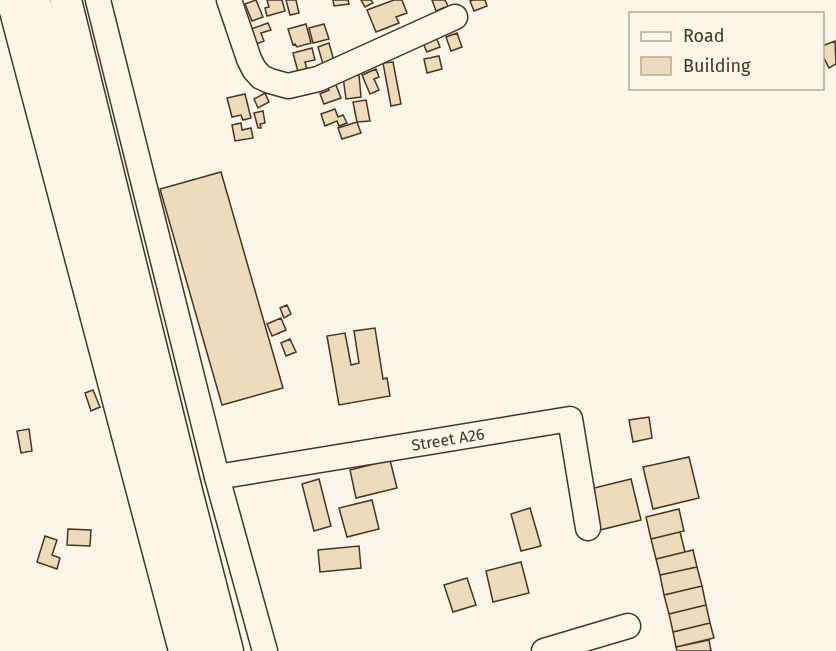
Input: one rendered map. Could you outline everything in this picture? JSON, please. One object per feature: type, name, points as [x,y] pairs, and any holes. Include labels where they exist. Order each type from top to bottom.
[{"type":"main road","points":[[36,0],[200,651]]},
{"type":"main road","points":[[66,0],[228,651]]},
{"type":"street","points":[[9,0],[181,651]]},
{"type":"street","points":[[98,0],[217,477],[266,651]]},
{"type":"street","points":[[229,0],[254,69],[261,77],[288,86],[318,80],[455,17]]},
{"type":"street","name":"Street A26","points":[[217,477],[570,419],[588,528]]},
{"type":"street","points":[[544,651],[627,626]]},
{"type":"building","points":[[256,0],[263,17],[252,21],[245,4]]},
{"type":"building","points":[[267,0],[282,0],[285,11],[267,16],[265,8],[269,7]]},
{"type":"building","points":[[286,0],[296,0],[299,13],[290,15]]},
{"type":"building","points":[[333,0],[348,0],[349,4],[334,6]]},
{"type":"building","points":[[361,0],[371,0],[373,3],[365,7]]},
{"type":"building","points":[[394,0],[402,0],[407,13],[396,17],[399,23],[376,32],[367,10]]},
{"type":"building","points":[[432,0],[445,0],[448,6],[436,11]]},
{"type":"building","points":[[485,0],[487,6],[474,11],[470,1]]},
{"type":"building","points":[[268,23],[271,30],[261,33],[264,41],[256,44],[251,29]]},
{"type":"building","points":[[306,24],[311,43],[297,47],[293,45],[288,29]]},
{"type":"building","points":[[324,24],[329,39],[313,43],[309,28]]},
{"type":"building","points":[[457,33],[462,47],[451,51],[446,37]]},
{"type":"building","points":[[436,37],[440,47],[427,52],[423,43]]},
{"type":"building","points":[[835,41],[836,64],[829,68],[824,58],[824,45]]},
{"type":"building","points":[[329,43],[334,61],[323,64],[318,47]]},
{"type":"building","points":[[312,48],[315,60],[305,62],[307,69],[298,72],[293,53]]},
{"type":"building","points":[[439,56],[442,69],[427,73],[424,59]]},
{"type":"building","points":[[393,62],[401,104],[391,106],[383,63]]},
{"type":"building","points":[[376,69],[379,77],[374,79],[379,90],[370,94],[362,75]]},
{"type":"building","points":[[359,75],[361,97],[346,99],[343,77]]},
{"type":"building","points":[[334,80],[341,98],[324,104],[320,94],[329,90],[326,83]]},
{"type":"building","points":[[265,93],[269,102],[258,108],[254,99]]},
{"type":"building","points":[[245,94],[251,118],[243,120],[241,115],[232,117],[227,98]]},
{"type":"building","points":[[366,100],[370,121],[357,122],[353,102]]},
{"type":"building","points":[[335,109],[338,117],[343,115],[347,123],[339,126],[337,121],[325,126],[321,114]]},
{"type":"building","points":[[263,111],[265,123],[260,124],[261,128],[258,128],[254,113]]},
{"type":"building","points":[[357,122],[361,133],[342,139],[338,128]]},
{"type":"building","points":[[241,123],[242,130],[251,128],[253,138],[235,141],[232,125]]},
{"type":"building","points":[[221,172],[283,388],[222,405],[160,189]]},
{"type":"building","points":[[287,305],[291,314],[284,318],[280,308]]},
{"type":"building","points":[[281,318],[286,330],[272,336],[267,324]]},
{"type":"building","points":[[375,328],[383,379],[387,378],[390,396],[339,405],[327,336],[345,333],[351,365],[359,363],[354,331]]},
{"type":"building","points":[[290,339],[296,352],[286,356],[281,343]]},
{"type":"building","points":[[93,390],[100,407],[91,411],[85,393]]},
{"type":"building","points":[[649,417],[652,438],[633,442],[629,420]]},
{"type":"building","points":[[29,429],[32,451],[21,453],[17,431]]},
{"type":"building","points":[[689,457],[699,498],[653,509],[643,467]]},
{"type":"building","points":[[390,460],[397,488],[356,498],[350,470]]},
{"type":"building","points":[[319,479],[331,526],[314,531],[302,484]]},
{"type":"building","points":[[631,479],[641,520],[600,530],[590,489]]},
{"type":"building","points":[[372,500],[379,529],[347,537],[339,508]]},
{"type":"building","points":[[530,508],[541,546],[521,551],[511,514]]},
{"type":"building","points":[[679,509],[684,531],[651,539],[646,517]]},
{"type":"building","points":[[68,529],[91,530],[90,546],[67,545]]},
{"type":"building","points":[[680,532],[685,552],[656,559],[651,539]]},
{"type":"building","points":[[45,536],[57,540],[52,555],[60,558],[57,569],[37,562]]},
{"type":"building","points":[[359,546],[361,568],[320,572],[318,550]]},
{"type":"building","points":[[693,550],[697,567],[660,575],[656,559]]},
{"type":"building","points":[[521,562],[529,593],[493,602],[486,571]]},
{"type":"building","points":[[697,567],[702,586],[664,595],[660,575]]},
{"type":"building","points":[[467,578],[476,605],[453,612],[444,585]]},
{"type":"building","points":[[702,586],[706,605],[669,614],[664,595]]},
{"type":"building","points":[[706,605],[710,623],[673,632],[669,614]]},
{"type":"building","points":[[710,623],[714,638],[676,647],[673,632]]},
{"type":"building","points":[[709,640],[711,651],[677,651],[676,647]]}]
